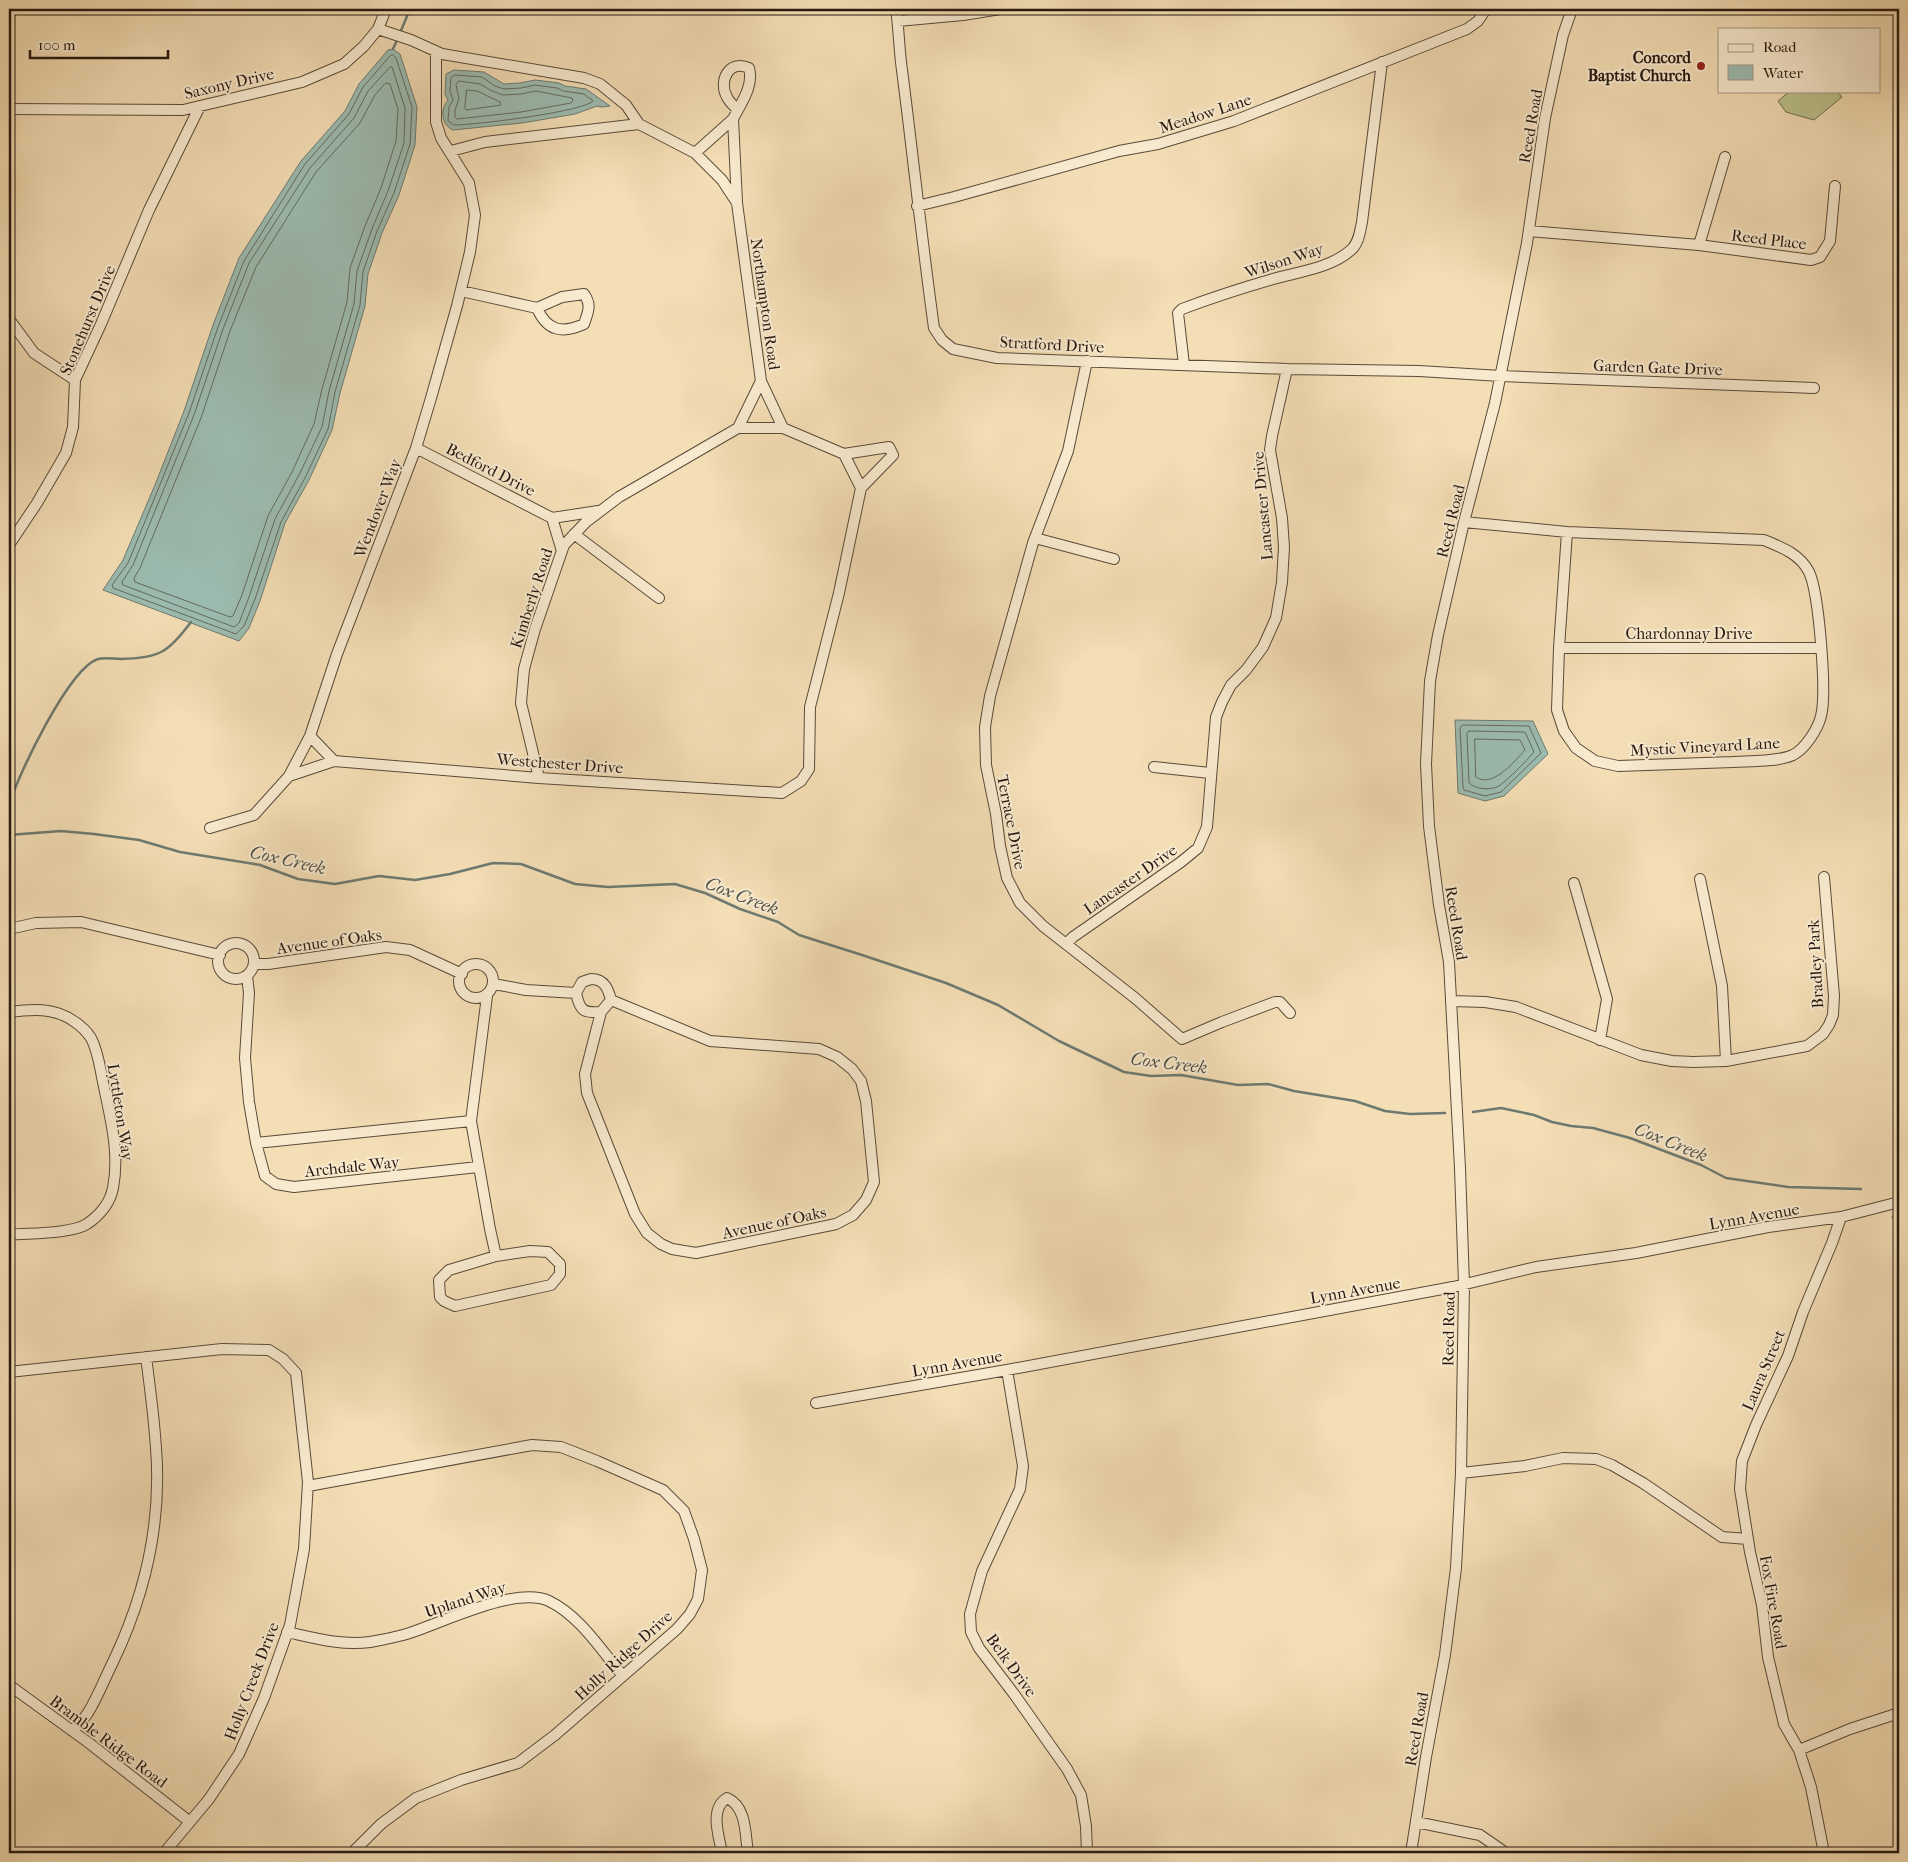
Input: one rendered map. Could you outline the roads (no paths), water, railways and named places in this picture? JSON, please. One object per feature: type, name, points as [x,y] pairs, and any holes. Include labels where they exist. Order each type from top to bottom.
[{"type":"street","points":[[383,31],[386,9]]},
{"type":"street","name":"Stratford Drive","points":[[896,9],[934,328],[942,340],[953,350],[997,358],[1286,369],[1419,371],[1501,376]]},
{"type":"street","points":[[898,21],[963,15],[1000,9]]},
{"type":"street","name":"Meadow Lane","points":[[918,206],[1119,151],[1158,144],[1234,121],[1467,29],[1478,21],[1486,9]]},
{"type":"street","name":"Reed Road","points":[[1411,1853],[1446,1646],[1456,1568],[1461,1473],[1464,1284],[1449,962],[1439,906],[1429,826],[1426,758],[1432,672],[1438,634],[1464,522],[1501,376],[1529,231],[1545,118],[1563,35],[1572,9]]},
{"type":"street","name":"Northampton Road","points":[[383,31],[411,40],[436,52],[584,78],[600,84],[626,105],[639,124],[694,153],[722,180],[737,203]]},
{"type":"street","name":"Saxony Drive","points":[[9,109],[183,110],[302,82],[344,64],[383,31]]},
{"type":"street","points":[[436,52],[436,122],[441,138],[451,151],[486,142],[639,124]]},
{"type":"street","name":"Wilson Way","points":[[1184,365],[1178,313],[1182,309],[1326,264],[1353,248],[1358,240],[1362,222],[1382,62]]},
{"type":"street","name":"Stonehurst Drive","points":[[9,545],[37,503],[66,453],[73,426],[75,380],[149,210],[200,106]]},
{"type":"street","name":"Northampton Road","points":[[694,153],[735,114],[737,203],[761,381],[783,428]]},
{"type":"street","name":"Wendover Way","points":[[210,828],[254,815],[289,776],[310,736],[337,654],[416,448],[461,290],[470,252],[475,215],[469,183],[451,151]]},
{"type":"street","points":[[1700,246],[1725,157]]},
{"type":"street","name":"Reed Place","points":[[1529,231],[1700,246],[1811,260],[1820,257],[1830,241],[1835,186]]},
{"type":"street","points":[[461,290],[537,308],[562,297],[584,294],[590,307],[584,324],[572,330],[563,331],[542,318],[537,308]]},
{"type":"street","points":[[9,319],[34,353],[75,380]]},
{"type":"street","name":"Terrace Drive","points":[[1087,361],[1068,451],[1035,538],[990,696],[984,727],[984,749],[1007,878],[1020,903],[1043,926],[1135,998],[1182,1039],[1275,1002],[1280,1002],[1290,1013]]},
{"type":"street","name":"Lancaster Drive","points":[[1066,944],[1073,937],[1181,862],[1198,848],[1206,827],[1216,717],[1232,685],[1263,647],[1276,618],[1282,582],[1284,547],[1282,518],[1270,450],[1286,369]]},
{"type":"street","name":"Garden Gate Drive","points":[[1501,376],[1814,388]]},
{"type":"street","points":[[761,381],[738,428],[783,428],[844,454],[889,447],[893,455],[861,488],[844,454]]},
{"type":"street","name":"Kimberly Road","points":[[540,778],[521,702],[524,669],[535,629],[564,545],[586,522],[601,510],[738,428]]},
{"type":"street","name":"Bedford Drive","points":[[416,448],[552,518]]},
{"type":"street","name":"Westchester Drive","points":[[334,761],[540,778],[782,792],[801,781],[809,769],[810,707],[839,593],[861,488]]},
{"type":"street","points":[[562,551],[552,518],[601,510]]},
{"type":"street","name":"Mystic Vineyard Lane","points":[[1464,522],[1566,532],[1764,540],[1786,549],[1800,560],[1808,572],[1816,595],[1823,690],[1821,715],[1813,736],[1794,755],[1767,761],[1618,766],[1595,762],[1576,748],[1564,731],[1557,710],[1566,532]]},
{"type":"street","points":[[574,534],[658,598]]},
{"type":"street","points":[[1035,538],[1114,559]]},
{"type":"street","name":"Chardonnay Drive","points":[[1559,648],[1820,648]]},
{"type":"street","points":[[289,776],[334,761],[310,736]]},
{"type":"street","points":[[1154,767],[1210,773]]},
{"type":"street","name":"Bradley Park","points":[[1451,1001],[1485,1002],[1516,1007],[1600,1040],[1641,1054],[1672,1061],[1726,1061],[1807,1046],[1823,1034],[1833,1015],[1834,996],[1824,876]]},
{"type":"street","points":[[1700,879],[1722,986],[1726,1061]]},
{"type":"street","points":[[1574,882],[1607,999],[1600,1040]]},
{"type":"street","points":[[9,929],[36,924],[81,922],[220,954]]},
{"type":"street","points":[[239,943],[251,950],[254,964],[247,976],[234,980],[222,972],[218,959],[225,946],[239,943]]},
{"type":"street","name":"Avenue of Oaks","points":[[254,964],[268,964],[386,947],[410,950],[462,974]]},
{"type":"street","points":[[487,996],[474,1000],[462,993],[459,979],[468,966],[479,964],[491,971],[494,984],[487,996],[471,1121],[496,1256]]},
{"type":"street","name":"Archdale Way","points":[[247,976],[249,993],[245,1058],[248,1102],[265,1176],[276,1184],[294,1188],[478,1167]]},
{"type":"street","points":[[595,979],[606,985],[611,1000],[602,1012],[590,1013],[584,1011],[579,1006],[576,993],[582,982],[595,979]]},
{"type":"street","points":[[494,984],[526,990],[576,993]]},
{"type":"street","name":"Avenue of Oaks","points":[[602,1012],[585,1074],[587,1093],[635,1214],[647,1233],[660,1244],[672,1249],[696,1253],[815,1229],[836,1224],[853,1215],[866,1200],[874,1182],[866,1101],[860,1081],[852,1069],[845,1063],[819,1049],[710,1041],[611,1000]]},
{"type":"street","name":"Lyttleton Way","points":[[9,1012],[42,1010],[57,1013],[75,1021],[91,1038],[99,1064],[112,1127],[116,1161],[110,1198],[104,1208],[86,1224],[64,1232],[9,1235]]},
{"type":"street","name":"Archdale Way","points":[[256,1143],[471,1121]]},
{"type":"street","name":"Lynn Avenue","points":[[816,1403],[1007,1370],[1464,1284],[1536,1268],[1636,1253],[1768,1227],[1841,1217],[1899,1202]]},
{"type":"street","name":"Laura Street","points":[[1748,1538],[1740,1489],[1742,1461],[1756,1424],[1788,1356],[1803,1312],[1841,1217]]},
{"type":"street","points":[[530,1251],[548,1252],[560,1264],[560,1274],[551,1285],[455,1306],[440,1297],[439,1280],[450,1270],[496,1256],[530,1251]]},
{"type":"street","name":"Holly Creek Drive","points":[[9,1372],[222,1349],[269,1350],[283,1359],[296,1373],[308,1486],[304,1549],[287,1632],[264,1698],[239,1754],[209,1799],[164,1853]]},
{"type":"street","points":[[72,1731],[89,1711],[123,1641],[133,1619],[146,1570],[155,1523],[157,1482],[156,1448],[146,1357]]},
{"type":"street","name":"Belk Drive","points":[[1007,1370],[1023,1466],[1020,1489],[978,1582],[970,1614],[971,1632],[979,1648],[1048,1740],[1081,1795],[1086,1826],[1087,1853]]},
{"type":"street","name":"Holly Ridge Drive","points":[[308,1486],[532,1445],[561,1447],[663,1490],[684,1511],[702,1570],[698,1599],[690,1614],[677,1629],[555,1736],[518,1763],[462,1780],[416,1798],[381,1824],[352,1853]]},
{"type":"street","name":"Fox Fire Road","points":[[1461,1473],[1525,1466],[1563,1458],[1596,1459],[1612,1465],[1643,1483],[1722,1537],[1748,1538],[1762,1605],[1768,1657],[1785,1725],[1800,1750],[1811,1787],[1824,1853]]},
{"type":"street","name":"Upland Way","points":[[287,1632],[331,1642],[368,1642],[403,1635],[508,1599],[532,1598],[548,1601],[572,1616],[623,1676]]},
{"type":"street","name":"Bramble Ridge Road","points":[[9,1685],[190,1822]]},
{"type":"street","points":[[1800,1750],[1850,1729],[1899,1712]]},
{"type":"street","points":[[722,1853],[716,1813],[722,1801],[727,1798],[739,1807],[743,1819],[748,1853]]},
{"type":"street","points":[[1416,1822],[1480,1835],[1506,1853]]},
{"type":"water","points":[[393,49],[400,54],[417,107],[415,145],[399,195],[382,233],[368,274],[365,306],[340,393],[332,430],[309,480],[285,523],[260,601],[249,628],[239,641],[103,590],[123,560],[155,485],[184,411],[213,325],[239,258],[301,161],[345,111],[359,84],[388,50]]},
{"type":"water","points":[[454,70],[484,72],[504,84],[535,80],[586,89],[610,106],[597,106],[575,114],[522,123],[453,130],[444,121],[443,112],[448,100],[445,94],[446,74]]},
{"type":"water","points":[[1455,720],[1533,721],[1548,754],[1504,796],[1485,801],[1458,793]]},
{"type":"waterway","points":[[400,33],[410,9]]},
{"type":"waterway","points":[[393,49],[398,38]]},
{"type":"waterway","points":[[9,805],[33,748],[46,724],[73,681],[86,667],[100,658],[145,657],[162,652],[176,641],[191,622]]},
{"type":"waterway","name":"Cox Creek","points":[[9,835],[61,831],[139,840],[180,852],[260,865],[298,879],[335,884],[379,876],[415,880],[450,874],[493,863],[521,864],[575,884],[608,887],[675,884],[705,893],[740,909],[778,922],[799,935],[946,983],[998,1005],[1059,1041],[1124,1072],[1151,1076],[1181,1075],[1238,1085],[1268,1084],[1294,1091],[1355,1101],[1385,1111],[1410,1114],[1445,1113]]},
{"type":"waterway","name":"Cox Creek","points":[[1473,1112],[1501,1108],[1534,1115],[1552,1122],[1593,1128],[1630,1138],[1701,1165],[1726,1178],[1788,1187],[1861,1189]]},
{"type":"waterway","name":"Cox Creek","points":[[1893,1217],[1899,1223]]},
{"type":"place","name":"Concord Baptist Church","points":[[1701,66]]}]
